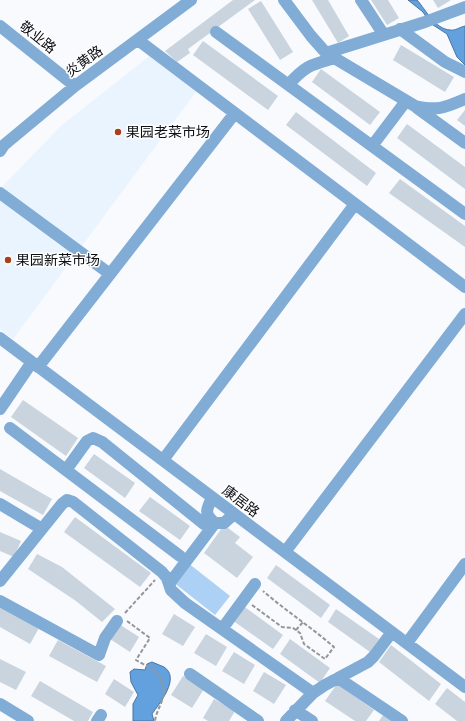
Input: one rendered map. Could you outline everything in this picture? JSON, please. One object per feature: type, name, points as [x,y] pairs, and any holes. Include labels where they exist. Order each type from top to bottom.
[{"type":"street","name":"炎黄路","points":[[0,151],[4,145],[75,86],[191,0]]},
{"type":"street","points":[[284,0],[311,36],[331,55],[410,103],[465,142]]},
{"type":"street","points":[[361,0],[384,34]]},
{"type":"street","points":[[289,84],[301,71],[331,55],[384,34],[430,20],[465,7]]},
{"type":"street","name":"敬业路","points":[[0,26],[75,86]]},
{"type":"street","points":[[400,29],[445,62],[465,72]]},
{"type":"street","points":[[216,32],[465,214]]},
{"type":"street","points":[[138,40],[465,287]]},
{"type":"street","points":[[410,103],[430,109],[445,108],[465,99]]},
{"type":"street","points":[[372,146],[410,103]]},
{"type":"street","points":[[0,409],[35,364],[110,274],[235,113]]},
{"type":"street","points":[[0,193],[110,274]]},
{"type":"street","points":[[163,460],[355,204]]},
{"type":"street","points":[[285,552],[465,314]]},
{"type":"street","name":"康居路","points":[[0,338],[465,687]]},
{"type":"street","points":[[10,428],[180,556]]},
{"type":"street","points":[[66,470],[87,441],[93,438],[102,442],[209,522],[224,523],[234,514]]},
{"type":"street","points":[[209,522],[206,509],[212,498]]},
{"type":"street","points":[[0,581],[67,500],[73,502],[165,577],[171,590],[185,603],[313,693]]},
{"type":"street","points":[[0,504],[42,529]]},
{"type":"street","points":[[165,577],[180,556],[209,522]]},
{"type":"street","points":[[165,577],[209,522]]},
{"type":"street","points":[[0,562],[11,567]]},
{"type":"street","points":[[407,644],[465,564]]},
{"type":"street","points":[[222,629],[255,584]]},
{"type":"street","points":[[0,601],[100,655],[105,638],[117,621]]},
{"type":"street","points":[[286,721],[313,693],[368,662],[392,632]]},
{"type":"street","points":[[190,674],[258,721]]},
{"type":"street","points":[[338,678],[402,721]]},
{"type":"street","points":[[0,704],[28,721]]},
{"type":"street","points":[[295,710],[312,721]]},
{"type":"path","points":[[156,720],[164,696],[164,688],[155,671],[136,660],[150,638],[121,617],[165,577]]},
{"type":"path","points":[[243,599],[282,627],[294,628],[300,633],[304,644],[326,659],[334,647],[304,621],[281,606],[255,584]]},
{"type":"path","points":[[296,630],[304,621]]},
{"type":"shaded area","points":[[152,54],[198,89],[13,339],[0,329],[0,189],[61,126]]},
{"type":"shaded area","points":[[188,563],[230,596],[215,615],[173,582]]},
{"type":"water","points":[[408,0],[417,0],[435,23],[445,29],[454,30],[465,26],[465,65],[457,57],[447,34],[430,23],[423,12]]},
{"type":"water","points":[[152,662],[164,667],[169,672],[170,684],[163,698],[152,714],[154,721],[133,721],[133,704],[138,695],[131,682],[130,672],[134,669],[145,670],[147,664]]},
{"type":"building","points":[[233,0],[255,0],[188,49],[190,53],[177,62],[165,51]]},
{"type":"building","points":[[312,0],[328,0],[349,36],[338,43]]},
{"type":"building","points":[[371,0],[388,0],[399,18],[387,25]]},
{"type":"building","points":[[433,0],[451,0],[438,8]]},
{"type":"building","points":[[261,1],[293,52],[280,60],[248,9]]},
{"type":"building","points":[[203,41],[278,96],[268,110],[193,55]]},
{"type":"building","points":[[401,45],[454,77],[445,92],[393,60]]},
{"type":"building","points":[[321,69],[380,112],[370,125],[312,82]]},
{"type":"building","points":[[465,110],[465,126],[457,120]]},
{"type":"building","points":[[296,112],[376,173],[367,186],[286,125]]},
{"type":"building","points":[[407,124],[465,167],[465,189],[397,138]]},
{"type":"building","points":[[400,179],[465,226],[465,247],[389,193]]},
{"type":"building","points":[[23,400],[78,438],[66,456],[11,417]]},
{"type":"building","points":[[94,454],[135,483],[125,498],[84,468]]},
{"type":"building","points":[[0,469],[52,499],[43,515],[0,491]]},
{"type":"building","points":[[150,497],[190,526],[180,540],[139,511]]},
{"type":"building","points":[[75,517],[151,573],[140,587],[64,532]]},
{"type":"building","points":[[224,525],[240,537],[235,543],[253,557],[237,578],[204,553]]},
{"type":"building","points":[[0,532],[21,541],[14,557],[0,551]]},
{"type":"building","points":[[37,554],[62,567],[115,609],[102,622],[76,601],[28,569]]},
{"type":"building","points":[[276,565],[330,605],[321,618],[267,578]]},
{"type":"building","points":[[242,605],[283,635],[273,649],[232,620]]},
{"type":"building","points":[[0,606],[39,628],[30,644],[0,627]]},
{"type":"building","points":[[336,609],[379,639],[370,652],[328,622]]},
{"type":"building","points":[[174,614],[195,627],[183,646],[162,634]]},
{"type":"building","points":[[119,624],[139,637],[130,652],[110,639]]},
{"type":"building","points":[[206,634],[227,647],[216,666],[194,653]]},
{"type":"building","points":[[290,639],[330,668],[320,683],[280,654]]},
{"type":"building","points":[[58,640],[106,666],[97,682],[49,656]]},
{"type":"building","points":[[391,645],[441,684],[429,701],[379,662]]},
{"type":"building","points":[[234,652],[255,665],[244,684],[222,671]]},
{"type":"building","points":[[0,659],[26,672],[16,690],[0,682]]},
{"type":"building","points":[[264,672],[286,685],[274,704],[253,691]]},
{"type":"building","points":[[183,676],[204,689],[192,708],[171,695]]},
{"type":"building","points":[[114,679],[134,692],[125,707],[105,694]]},
{"type":"building","points":[[40,681],[93,712],[88,721],[74,721],[31,696]]},
{"type":"building","points":[[337,684],[374,710],[366,721],[355,721],[325,701]]},
{"type":"building","points":[[447,688],[465,702],[465,721],[457,721],[435,704]]},
{"type":"building","points":[[214,699],[235,711],[229,721],[208,721],[203,718]]},
{"type":"building","points":[[383,715],[392,721],[379,721]]},
{"type":"place","name":"果园老菜市场","points":[[118,132]]},
{"type":"place","name":"果园新菜市场","points":[[8,260]]}]
